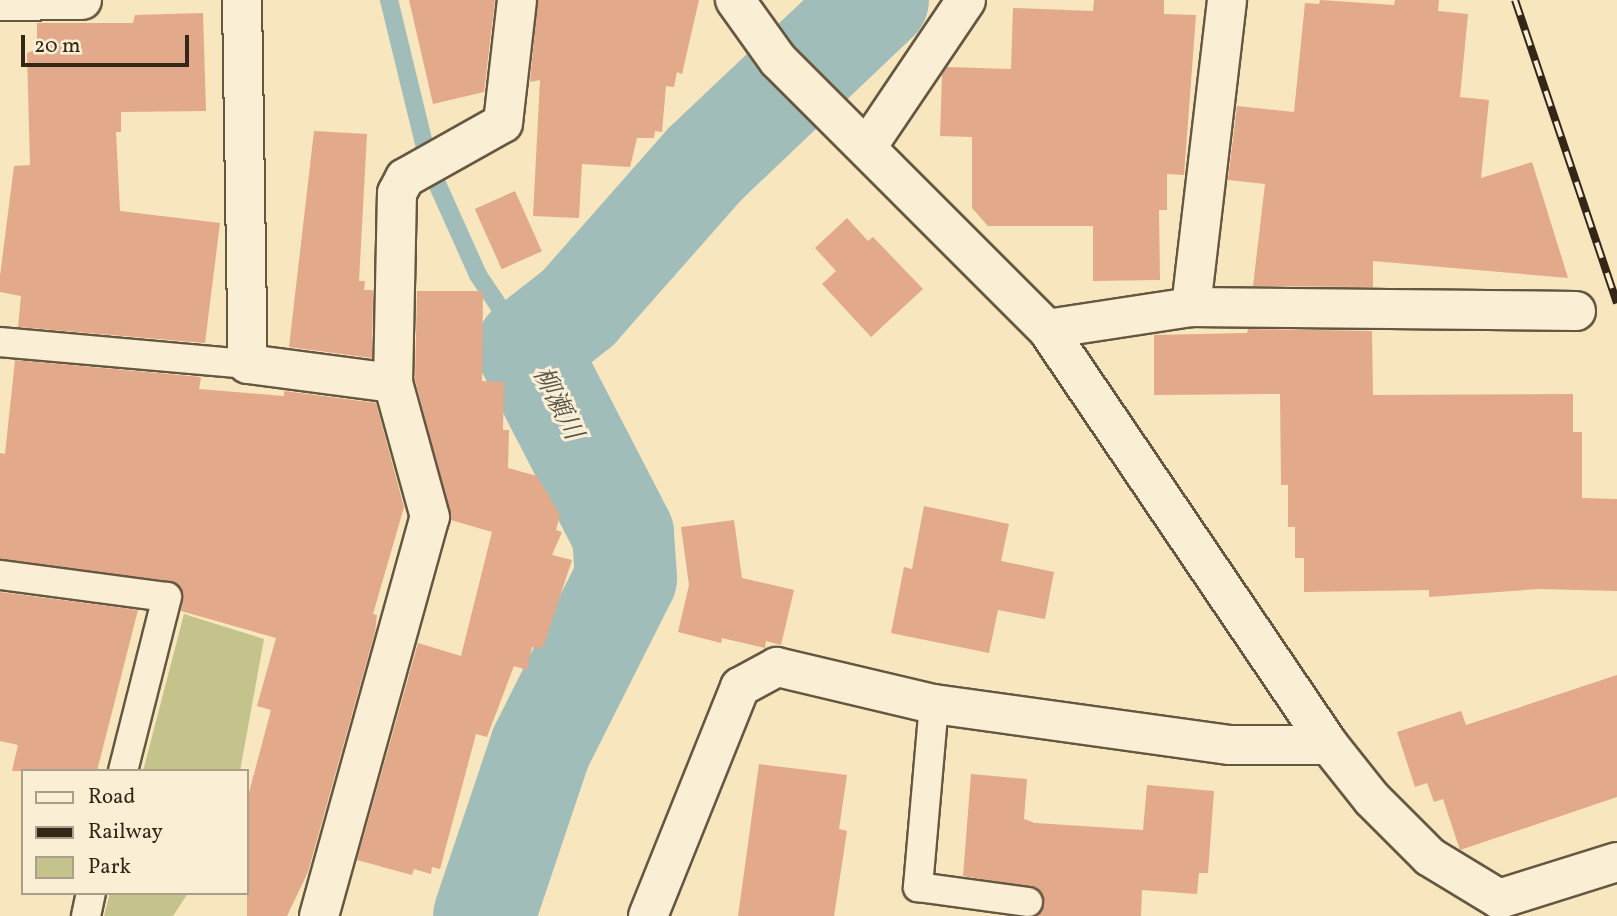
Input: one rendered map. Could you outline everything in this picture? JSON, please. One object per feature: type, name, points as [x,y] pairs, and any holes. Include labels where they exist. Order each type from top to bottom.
[{"type":"street","points":[[0,1],[82,0]]},
{"type":"street","points":[[242,0],[248,364],[393,383]]},
{"type":"street","points":[[318,916],[430,517],[393,383],[397,193],[405,178],[503,123],[517,0]]},
{"type":"street","points":[[736,0],[778,60],[1046,329],[1329,745],[1372,799],[1430,856],[1501,907],[1617,862]]},
{"type":"street","points":[[867,147],[966,0]]},
{"type":"street","points":[[1191,307],[1227,0]]},
{"type":"street","points":[[1046,329],[1191,307],[1576,310]]},
{"type":"street","points":[[648,916],[740,687],[777,667],[934,704],[1230,745],[1329,745]]},
{"type":"lane","points":[[0,342],[248,364]]},
{"type":"lane","points":[[0,575],[167,597],[124,769]]},
{"type":"lane","points":[[934,704],[918,887],[1028,902]]},
{"type":"lane","points":[[86,916],[91,895]]},
{"type":"green space","points":[[184,614],[264,639],[240,769],[144,769]]},
{"type":"green space","points":[[109,895],[187,895],[173,916],[104,916]]},
{"type":"building","points":[[409,0],[495,0],[484,92],[433,104]]},
{"type":"building","points":[[538,0],[699,0],[682,74],[677,72],[674,87],[666,86],[662,132],[655,131],[654,138],[637,138],[630,167],[582,164],[579,218],[533,216],[540,80],[530,82]]},
{"type":"building","points":[[1094,0],[1164,0],[1164,14],[1196,15],[1184,175],[1167,174],[1167,210],[1159,210],[1160,280],[1093,281],[1093,226],[988,226],[972,208],[972,137],[940,136],[942,75],[947,67],[1011,69],[1013,8],[1093,11]]},
{"type":"building","points":[[1320,0],[1394,5],[1395,0],[1439,0],[1438,11],[1468,14],[1460,97],[1489,100],[1481,178],[1532,162],[1568,278],[1373,261],[1373,287],[1253,286],[1265,184],[1228,180],[1237,106],[1294,112],[1305,3],[1319,4]]},
{"type":"building","points":[[203,13],[206,111],[121,112],[121,132],[116,132],[120,211],[220,223],[205,343],[18,327],[21,296],[0,292],[0,276],[14,166],[30,165],[27,53],[37,49],[37,23],[133,23],[135,15]]},
{"type":"building","points":[[314,131],[367,134],[359,281],[365,281],[364,290],[373,290],[372,358],[289,347]]},
{"type":"building","points":[[515,191],[542,251],[502,269],[475,209]]},
{"type":"building","points":[[847,218],[868,241],[873,237],[923,289],[871,337],[822,284],[836,271],[815,248]]},
{"type":"building","points":[[417,291],[483,291],[482,381],[504,382],[503,430],[509,430],[508,468],[537,476],[560,515],[556,530],[562,532],[552,555],[572,560],[544,645],[540,649],[532,647],[527,670],[514,666],[487,737],[476,734],[440,869],[432,867],[431,874],[414,869],[412,875],[357,860],[418,643],[461,656],[492,532],[451,520],[415,380]]},
{"type":"building","points":[[1248,329],[1372,331],[1373,395],[1573,394],[1573,432],[1582,432],[1582,498],[1617,499],[1617,591],[1539,589],[1429,597],[1429,590],[1304,592],[1304,558],[1295,558],[1295,527],[1288,527],[1288,485],[1281,485],[1280,394],[1154,395],[1154,335],[1247,333]]},
{"type":"building","points":[[15,360],[201,377],[199,389],[284,396],[284,391],[376,403],[404,507],[373,614],[377,615],[375,632],[308,872],[287,916],[247,916],[248,796],[271,710],[257,706],[276,638],[181,611],[182,591],[169,581],[0,559],[0,453],[5,454]]},
{"type":"building","points":[[924,506],[1009,524],[1001,561],[1054,572],[1045,619],[998,610],[989,653],[891,633],[904,567],[912,569]]},
{"type":"building","points":[[734,520],[742,578],[794,590],[781,645],[766,641],[765,648],[722,638],[721,643],[678,632],[689,585],[681,527]]},
{"type":"building","points":[[0,592],[138,610],[98,769],[12,771],[18,745],[0,741]]},
{"type":"building","points":[[1617,675],[1617,797],[1460,850],[1443,799],[1434,802],[1427,783],[1415,787],[1397,732],[1461,711],[1466,725]]},
{"type":"building","points":[[759,764],[847,775],[839,829],[847,831],[834,916],[738,916]]},
{"type":"building","points":[[971,774],[1027,779],[1024,819],[1035,823],[1143,830],[1147,785],[1214,791],[1208,873],[1199,873],[1197,894],[1142,890],[1141,916],[1036,916],[1044,904],[1038,889],[963,876]]},
{"type":"waterway","points":[[389,0],[430,168],[478,275],[527,348]]},
{"type":"waterway","name":"柳瀬川","points":[[484,916],[541,747],[626,578],[623,534],[527,348],[578,308],[706,163],[878,0]]},
{"type":"railway","points":[[1515,0],[1617,303]]}]
